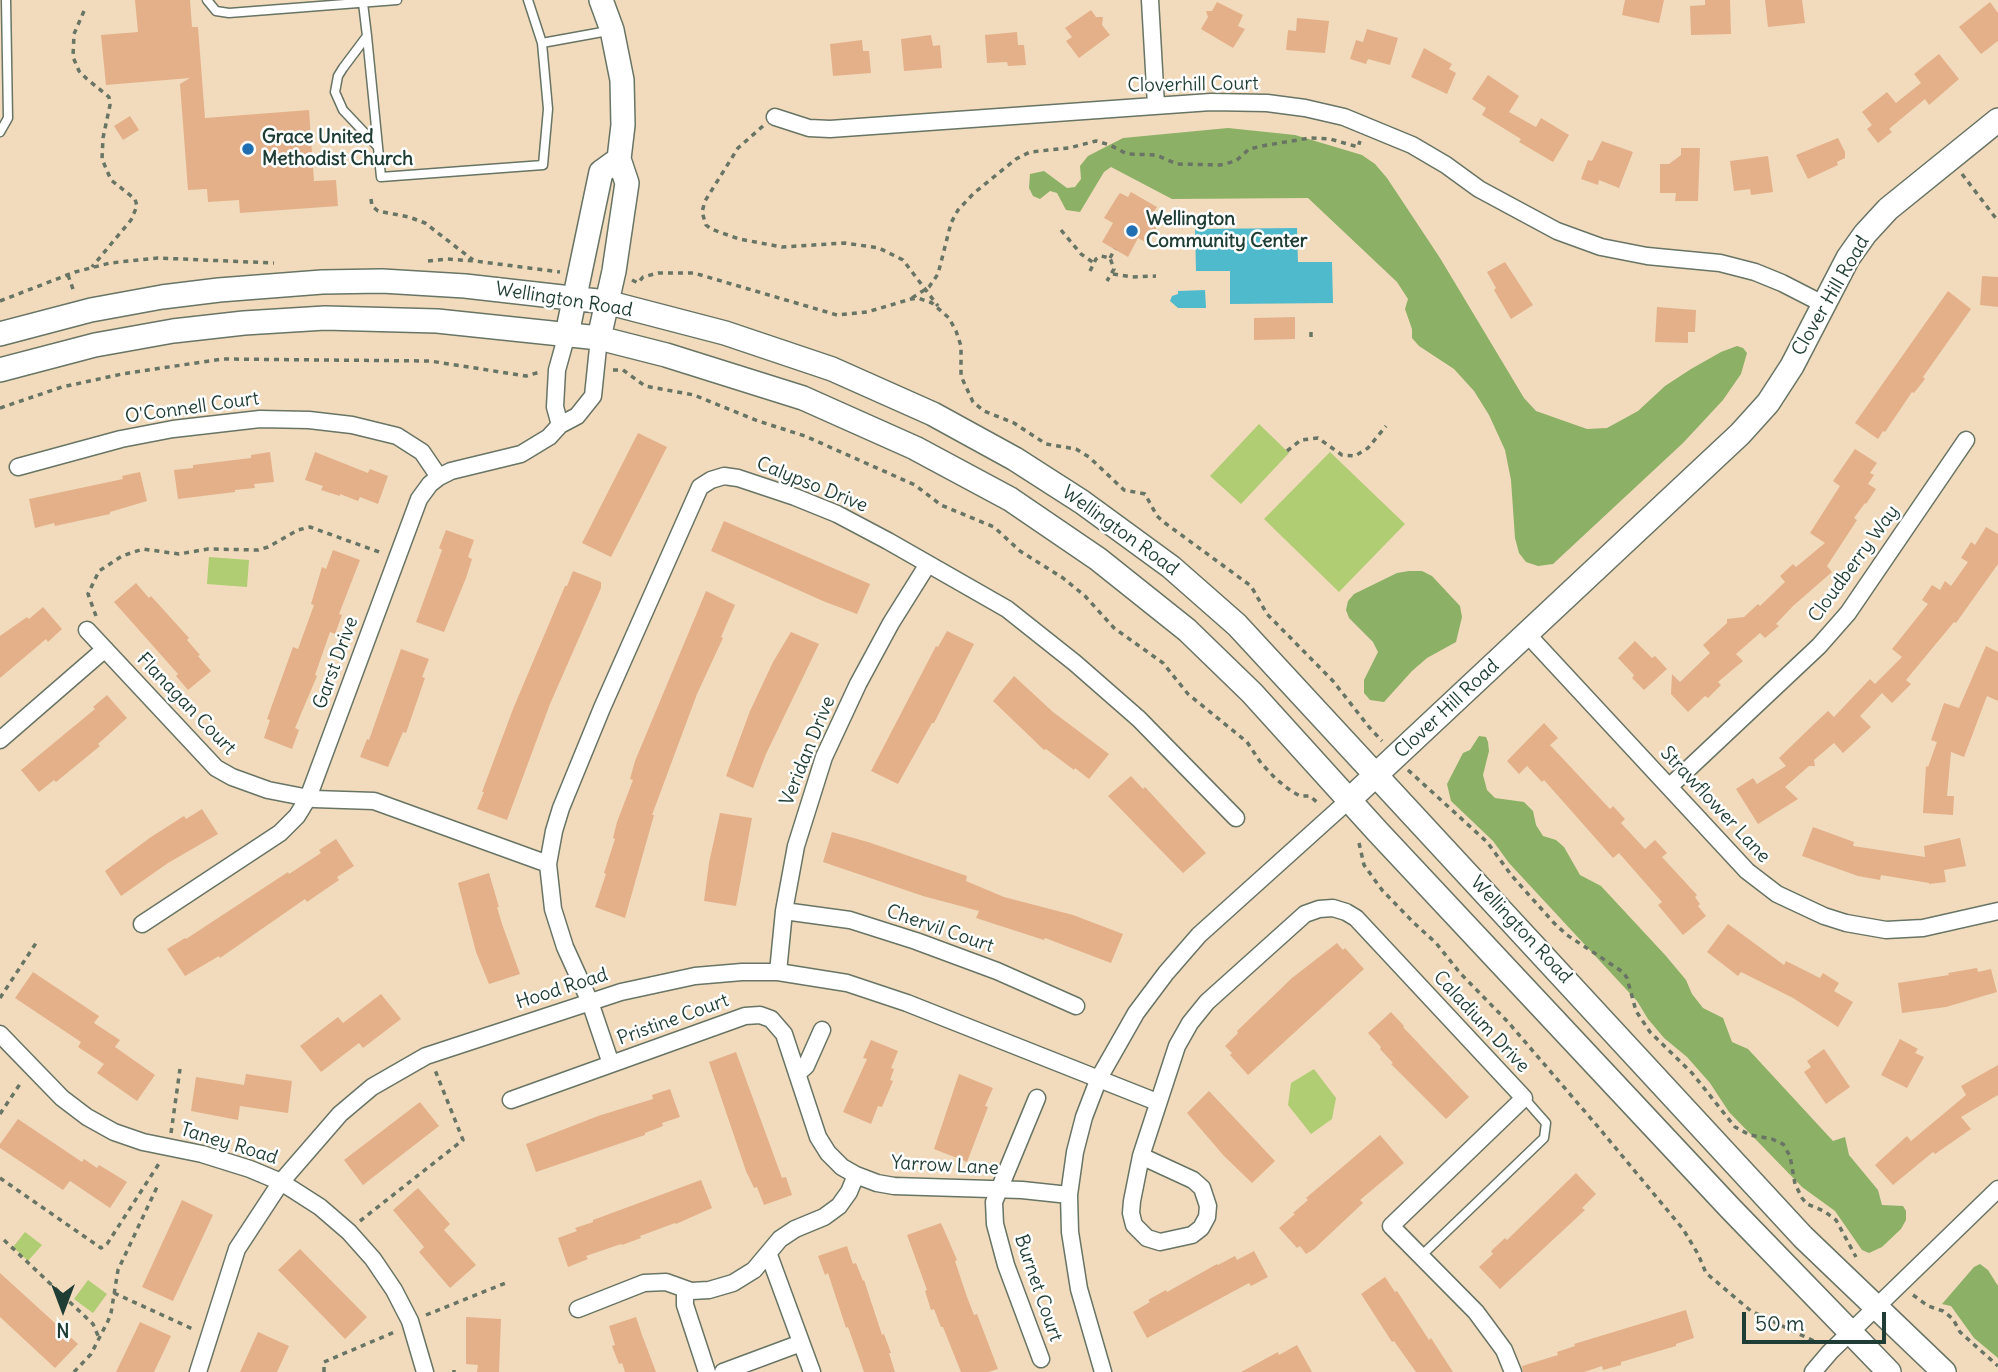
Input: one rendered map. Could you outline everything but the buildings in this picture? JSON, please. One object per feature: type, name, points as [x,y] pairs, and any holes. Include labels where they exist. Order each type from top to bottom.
[{"type":"main road","points":[[598,338],[614,271],[627,183],[619,159],[623,125],[622,80],[601,0]]},
{"type":"main road","name":"Clover Hill Road","points":[[1340,807],[1740,434],[1768,403],[1792,366],[1848,258],[1865,234],[1888,209],[1998,121]]},
{"type":"main road","points":[[567,334],[601,173],[619,159]]},
{"type":"main road","name":"Wellington Road","points":[[0,334],[91,310],[162,296],[272,284],[382,281],[465,286],[575,298],[606,302],[724,333],[832,369],[933,414],[1015,459],[1082,502],[1171,567],[1237,625],[1803,1237],[1862,1321],[1889,1372]]},
{"type":"main road","name":"Wellington Road","points":[[0,370],[96,345],[173,331],[257,322],[378,318],[437,321],[598,338],[692,362],[803,398],[915,448],[1010,499],[1098,559],[1186,630],[1252,693],[1340,807],[1862,1321],[1944,1372]]},
{"type":"street","points":[[1150,0],[1156,105]]},
{"type":"street","name":"Cloverhill Court","points":[[775,117],[810,128],[830,129],[1211,102],[1267,103],[1305,108],[1366,125],[1412,145],[1491,196],[1557,231],[1601,247],[1635,254],[1720,263],[1755,272],[1782,282],[1823,304]]},
{"type":"street","points":[[560,425],[555,407],[558,370],[567,334]]},
{"type":"street","points":[[439,477],[451,471],[521,454],[550,437],[560,425],[577,416],[593,396],[598,338]]},
{"type":"street","name":"O'Connell Court","points":[[18,467],[121,439],[173,429],[247,419],[309,419],[352,425],[397,436],[422,452],[439,477]]},
{"type":"street","name":"Cloudberry Way","points":[[1669,787],[1819,646],[1848,613],[1966,440]]},
{"type":"street","name":"Garst Drive","points":[[142,924],[280,833],[297,816],[308,798],[419,499],[439,477]]},
{"type":"street","name":"Calypso Drive","points":[[590,1002],[565,947],[553,909],[548,864],[554,831],[602,708],[700,487],[711,480],[737,478],[837,514],[1007,609],[1139,719],[1236,818]]},
{"type":"street","name":"Veridan Drive","points":[[778,972],[784,911],[796,846],[824,757],[858,684],[891,623],[928,564]]},
{"type":"street","name":"Flanagan Court","points":[[87,630],[216,768],[232,777],[268,790],[308,798],[346,798],[386,804],[548,864]]},
{"type":"street","name":"Strawflower Lane","points":[[1527,634],[1747,871],[1777,894],[1824,916],[1866,927],[1905,930],[1941,925],[1998,911]]},
{"type":"street","points":[[0,740],[105,649]]},
{"type":"street","name":"Clover Hill Road","points":[[1102,1372],[1079,1289],[1070,1232],[1069,1195],[1075,1152],[1084,1116],[1099,1078],[1136,1013],[1199,935],[1340,807]]},
{"type":"street","name":"Caladium Drive","points":[[1142,1156],[1177,1046],[1190,1023],[1207,1002],[1305,914],[1318,909],[1333,908],[1346,912],[1356,918],[1524,1098],[1391,1226],[1476,1311],[1495,1335],[1513,1372]]},
{"type":"street","name":"Chervil Court","points":[[784,911],[850,920],[916,941],[997,971],[1076,1006]]},
{"type":"street","name":"Hood Road","points":[[198,1372],[237,1250],[281,1182],[340,1114],[372,1087],[401,1068],[429,1055],[590,1002],[621,992],[695,976],[778,972],[847,983],[876,992],[1099,1078]]},
{"type":"street","name":"Pristine Court","points":[[590,1002],[611,1064]]},
{"type":"street","name":"Pristine Court","points":[[511,1100],[746,1016],[760,1014],[771,1019],[780,1028],[797,1074]]},
{"type":"street","points":[[797,1074],[809,1060],[822,1030]]},
{"type":"street","name":"Taney Road","points":[[0,1034],[62,1098],[114,1132],[143,1142],[202,1154],[281,1182],[320,1207],[348,1231],[373,1259],[394,1290],[411,1323],[425,1372]]},
{"type":"street","name":"Yarrow Lane","points":[[797,1074],[818,1137],[828,1153],[842,1167],[856,1175],[894,1186],[1069,1195]]},
{"type":"street","points":[[1099,1078],[1157,1102]]},
{"type":"street","name":"Burnet Court","points":[[1037,1098],[994,1202],[995,1224],[1006,1265],[1041,1359]]},
{"type":"street","points":[[1142,1156],[1202,1188],[1208,1206],[1207,1217],[1201,1228],[1192,1235],[1160,1242],[1147,1238],[1134,1225],[1130,1213],[1142,1156]]},
{"type":"street","points":[[578,1309],[644,1283],[666,1282],[685,1289],[709,1290],[733,1283],[754,1270],[780,1239],[795,1229],[824,1217],[839,1206],[856,1175]]},
{"type":"street","points":[[1813,1372],[1830,1352],[1998,1189]]},
{"type":"street","points":[[769,1255],[812,1372]]},
{"type":"street","points":[[685,1289],[685,1305],[707,1372]]},
{"type":"street","points":[[723,1372],[801,1343]]},
{"type":"lane","points":[[0,132],[8,118],[6,0]]},
{"type":"lane","points":[[207,0],[216,11],[229,13],[397,0]]},
{"type":"lane","points":[[363,3],[381,177],[543,164],[548,108],[542,43],[528,0]]},
{"type":"lane","points":[[542,43],[611,30]]},
{"type":"lane","points":[[367,36],[342,68],[335,92],[343,110],[378,147]]},
{"type":"lane","points":[[1421,1256],[1544,1138],[1546,1123],[1524,1098]]},
{"type":"path","points":[[84,11],[74,34],[73,57],[79,71],[109,97],[102,159],[111,180],[135,199],[136,206],[131,220],[90,268]]},
{"type":"path","points":[[775,117],[748,137],[727,163],[703,206],[703,220],[706,225],[738,239],[782,247],[845,243],[879,247],[903,260],[956,331],[961,346],[961,376],[973,402],[984,411],[1014,423],[1046,444],[1076,449],[1096,463],[1124,491],[1145,494],[1153,510],[1165,523],[1251,586],[1267,614],[1333,681],[1396,756],[1456,816],[1487,842],[1512,876],[1554,923],[1567,935],[1623,972],[1636,1011],[1650,1032],[1697,1078],[1735,1127],[1750,1135],[1772,1139],[1788,1149],[1795,1184],[1802,1198],[1807,1204],[1836,1220],[1857,1259]]},
{"type":"path","points":[[614,271],[638,282],[643,277],[658,273],[694,273],[837,315],[867,312],[911,299],[926,289],[939,274],[951,223],[958,210],[974,193],[1016,159],[1030,152],[1069,148],[1096,141],[1127,154],[1156,155],[1177,164],[1220,165],[1236,161],[1253,148],[1310,138],[1330,139],[1358,147],[1366,125]]},
{"type":"path","points":[[1950,159],[1998,221]]},
{"type":"path","points":[[371,199],[372,206],[378,211],[425,223],[475,261]]},
{"type":"path","points":[[1060,230],[1081,254],[1094,263]]},
{"type":"path","points":[[1110,258],[1115,249]]},
{"type":"path","points":[[1090,271],[1101,256],[1110,258],[1115,265],[1107,281]]},
{"type":"path","points":[[0,301],[42,284],[110,263],[158,258],[282,263]]},
{"type":"path","points":[[421,262],[447,259],[553,272],[580,270]]},
{"type":"path","points":[[1112,273],[1124,277],[1156,276]]},
{"type":"path","points":[[911,299],[926,300],[941,311]]},
{"type":"path","points":[[1311,332],[1311,342]]},
{"type":"path","points":[[0,408],[62,387],[98,379],[222,359],[430,361],[526,376],[545,370],[558,370]]},
{"type":"path","points":[[595,371],[623,370],[645,386],[694,395],[758,421],[805,436],[915,485],[942,505],[993,527],[1020,551],[1063,578],[1085,596],[1114,628],[1163,663],[1188,694],[1247,742],[1276,779],[1300,796],[1310,796],[1340,807]]},
{"type":"path","points":[[1287,451],[1301,440],[1313,438],[1326,442],[1335,454],[1360,454],[1385,426]]},
{"type":"path","points":[[87,630],[99,620],[88,594],[99,571],[109,563],[137,551],[156,550],[185,554],[208,549],[258,550],[298,530],[310,527],[397,558]]},
{"type":"path","points":[[1358,835],[1364,865],[1382,890],[1436,943],[1600,1128],[1683,1228],[1706,1273],[1751,1311],[1806,1336],[1830,1352]]},
{"type":"path","points":[[0,998],[38,940]]},
{"type":"path","points":[[348,1231],[463,1140],[429,1055]]},
{"type":"path","points":[[0,1114],[32,1067]]},
{"type":"path","points":[[0,1178],[101,1248],[107,1244],[169,1147],[180,1069]]},
{"type":"path","points":[[74,1372],[90,1354],[111,1313],[118,1269],[157,1187]]},
{"type":"path","points":[[4,1240],[93,1324],[99,1339]]},
{"type":"path","points":[[324,1372],[324,1362],[508,1282]]},
{"type":"path","points":[[1900,1286],[1928,1306],[1943,1311],[1953,1320],[1960,1332],[1998,1366]]},
{"type":"path","points":[[114,1293],[209,1336]]},
{"type":"green space","points":[[1228,128],[1295,135],[1362,155],[1375,164],[1440,258],[1524,398],[1536,411],[1587,429],[1607,428],[1638,411],[1665,386],[1691,369],[1737,346],[1747,353],[1741,374],[1723,400],[1683,443],[1553,564],[1538,566],[1526,562],[1519,553],[1515,538],[1511,480],[1505,450],[1489,415],[1474,391],[1454,369],[1419,346],[1412,338],[1412,329],[1405,309],[1408,299],[1397,282],[1308,198],[1172,199],[1111,167],[1104,172],[1080,212],[1066,210],[1057,193],[1050,191],[1040,199],[1033,196],[1029,188],[1030,174],[1044,171],[1067,188],[1075,187],[1081,179],[1080,166],[1088,156],[1123,138]]},
{"type":"green space","points":[[1259,424],[1289,453],[1241,504],[1210,476]]},
{"type":"green space","points":[[1330,452],[1405,524],[1339,592],[1264,519]]},
{"type":"green space","points":[[209,557],[249,560],[247,587],[207,584]]},
{"type":"green space","points":[[1422,571],[1432,576],[1460,606],[1462,617],[1456,642],[1427,658],[1384,702],[1370,700],[1364,693],[1364,680],[1378,652],[1373,642],[1349,618],[1346,610],[1348,601],[1354,594],[1397,573]]},
{"type":"green space","points":[[1479,736],[1486,737],[1488,742],[1489,751],[1483,775],[1487,790],[1495,798],[1524,802],[1533,811],[1536,825],[1543,836],[1556,840],[1564,847],[1580,875],[1601,886],[1666,956],[1686,980],[1692,994],[1703,1008],[1723,1018],[1732,1042],[1748,1049],[1833,1141],[1845,1137],[1849,1155],[1878,1190],[1882,1205],[1903,1206],[1906,1220],[1901,1229],[1882,1247],[1869,1253],[1862,1250],[1835,1211],[1802,1187],[1729,1112],[1710,1083],[1687,1057],[1664,1038],[1637,1001],[1509,863],[1493,841],[1451,801],[1447,784],[1463,753],[1470,750]]},
{"type":"green space","points":[[1314,1069],[1336,1098],[1332,1119],[1311,1134],[1288,1105],[1291,1083]]},
{"type":"green space","points":[[25,1232],[42,1245],[28,1261],[13,1247]]},
{"type":"green space","points":[[1980,1264],[1988,1270],[1998,1286],[1998,1358],[1974,1338],[1951,1306],[1942,1304],[1974,1267]]},
{"type":"green space","points":[[88,1280],[107,1294],[93,1313],[74,1299]]},
{"type":"water","points":[[1297,228],[1298,262],[1332,262],[1333,303],[1230,304],[1230,271],[1196,271],[1195,229]]},
{"type":"water","points":[[1205,290],[1206,308],[1178,308],[1170,301],[1178,291]]},
{"type":"place","name":"Grace United Methodist Church","points":[[248,149]]},
{"type":"place","name":"Wellington Community Center","points":[[1132,231]]}]
